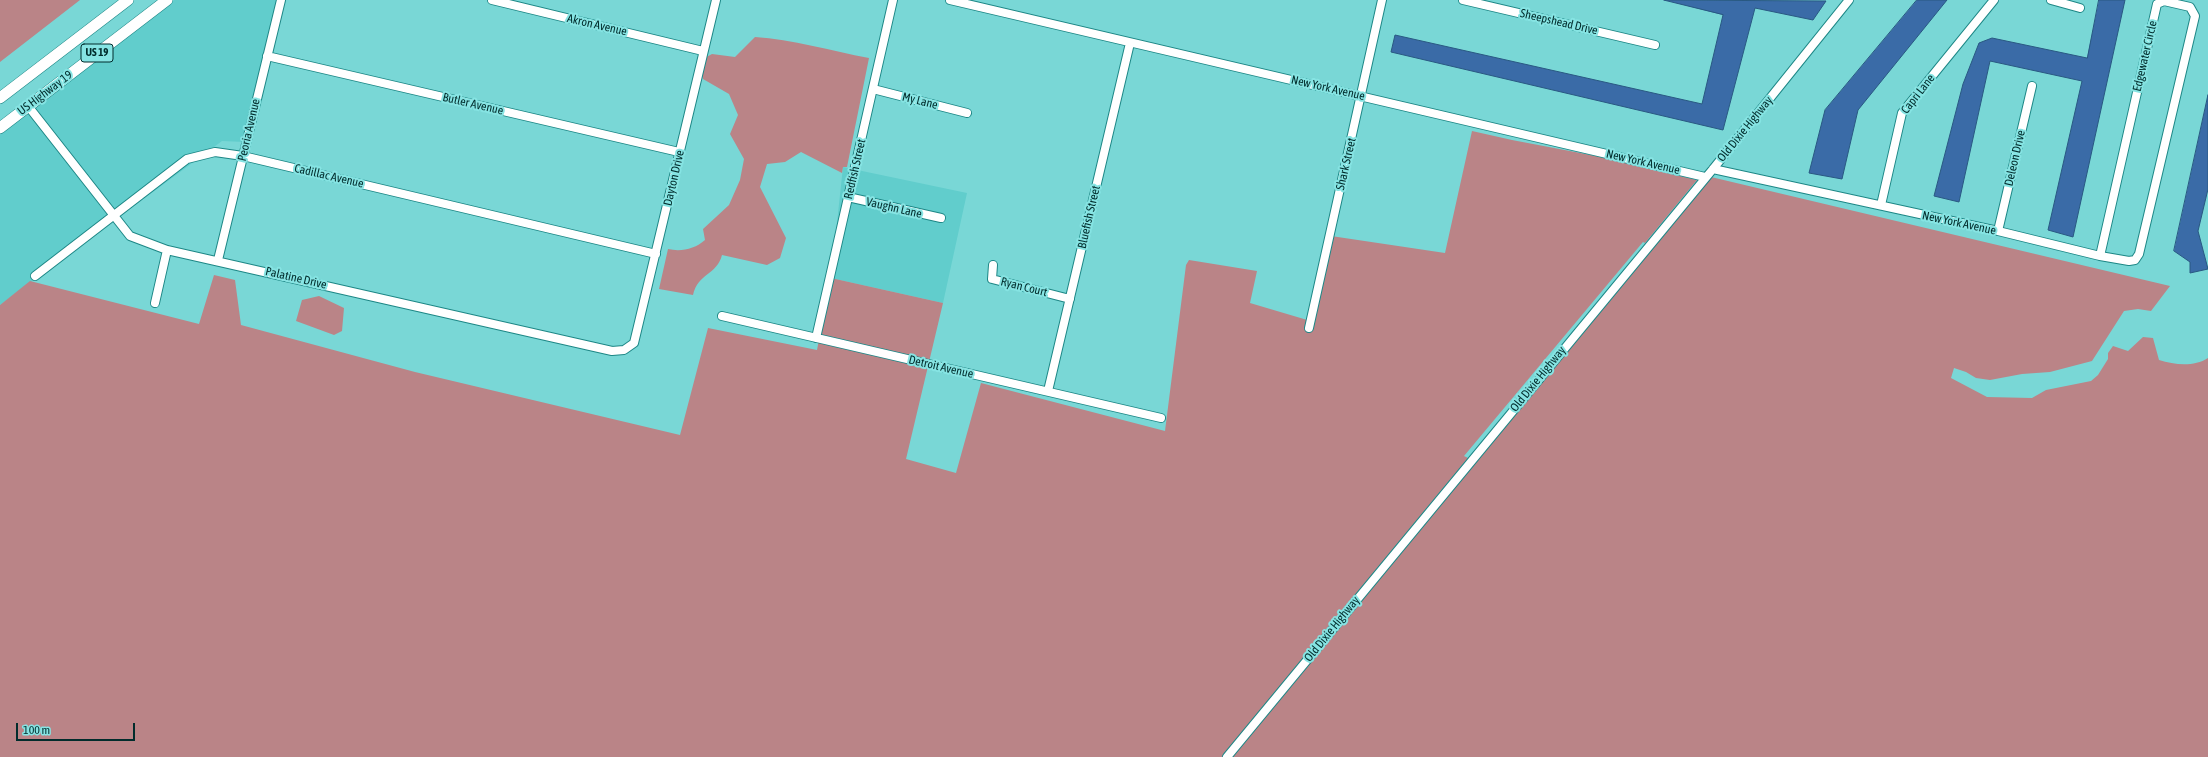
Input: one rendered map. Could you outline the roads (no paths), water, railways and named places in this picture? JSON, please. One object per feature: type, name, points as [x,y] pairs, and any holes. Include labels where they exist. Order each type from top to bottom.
[{"type":"highway","name":"US Highway 19","points":[[0,98],[128,0]]},
{"type":"highway","name":"US Highway 19","points":[[0,128],[167,0]]},
{"type":"street","name":"Peoria Avenue","points":[[218,260],[281,0]]},
{"type":"street","name":"Akron Avenue","points":[[492,0],[703,51]]},
{"type":"street","name":"Dayton Drive","points":[[624,350],[634,343],[716,0]]},
{"type":"street","name":"Redfish Street","points":[[816,338],[893,0]]},
{"type":"street","name":"New York Avenue","points":[[950,0],[1705,177]]},
{"type":"street","name":"Shark Street","points":[[1309,328],[1382,0]]},
{"type":"street","name":"Sheepshead Drive","points":[[1463,0],[1655,45]]},
{"type":"street","name":"Old Dixie Highway","points":[[1227,757],[1713,169],[1849,0]]},
{"type":"street","name":"Capri Lane","points":[[1881,206],[1902,113],[1994,0]]},
{"type":"street","points":[[2051,0],[2080,8]]},
{"type":"street","name":"Edgewater Circle","points":[[2100,256],[2157,4],[2164,1],[2190,7],[2195,16],[2139,254],[2135,260]]},
{"type":"street","name":"Bluefish Street","points":[[1048,391],[1130,42]]},
{"type":"street","name":"Butler Avenue","points":[[267,56],[679,152]]},
{"type":"street","name":"Deleon Drive","points":[[1998,231],[2032,86]]},
{"type":"street","name":"My Lane","points":[[873,89],[967,113]]},
{"type":"street","name":"Palatine Drive","points":[[28,106],[112,216],[130,236],[167,250],[218,260],[612,351],[624,350]]},
{"type":"street","name":"Cadillac Avenue","points":[[35,276],[187,159],[215,152],[243,156],[656,254]]},
{"type":"street","name":"New York Avenue","points":[[1713,169],[1998,231],[2100,256],[2129,261],[2135,260]]},
{"type":"street","name":"Vaughn Lane","points":[[848,197],[940,218]]},
{"type":"street","points":[[155,303],[167,250]]},
{"type":"street","name":"Ryan Court","points":[[993,265],[992,279],[1070,299]]},
{"type":"street","name":"Detroit Avenue","points":[[722,316],[1161,418]]}]
